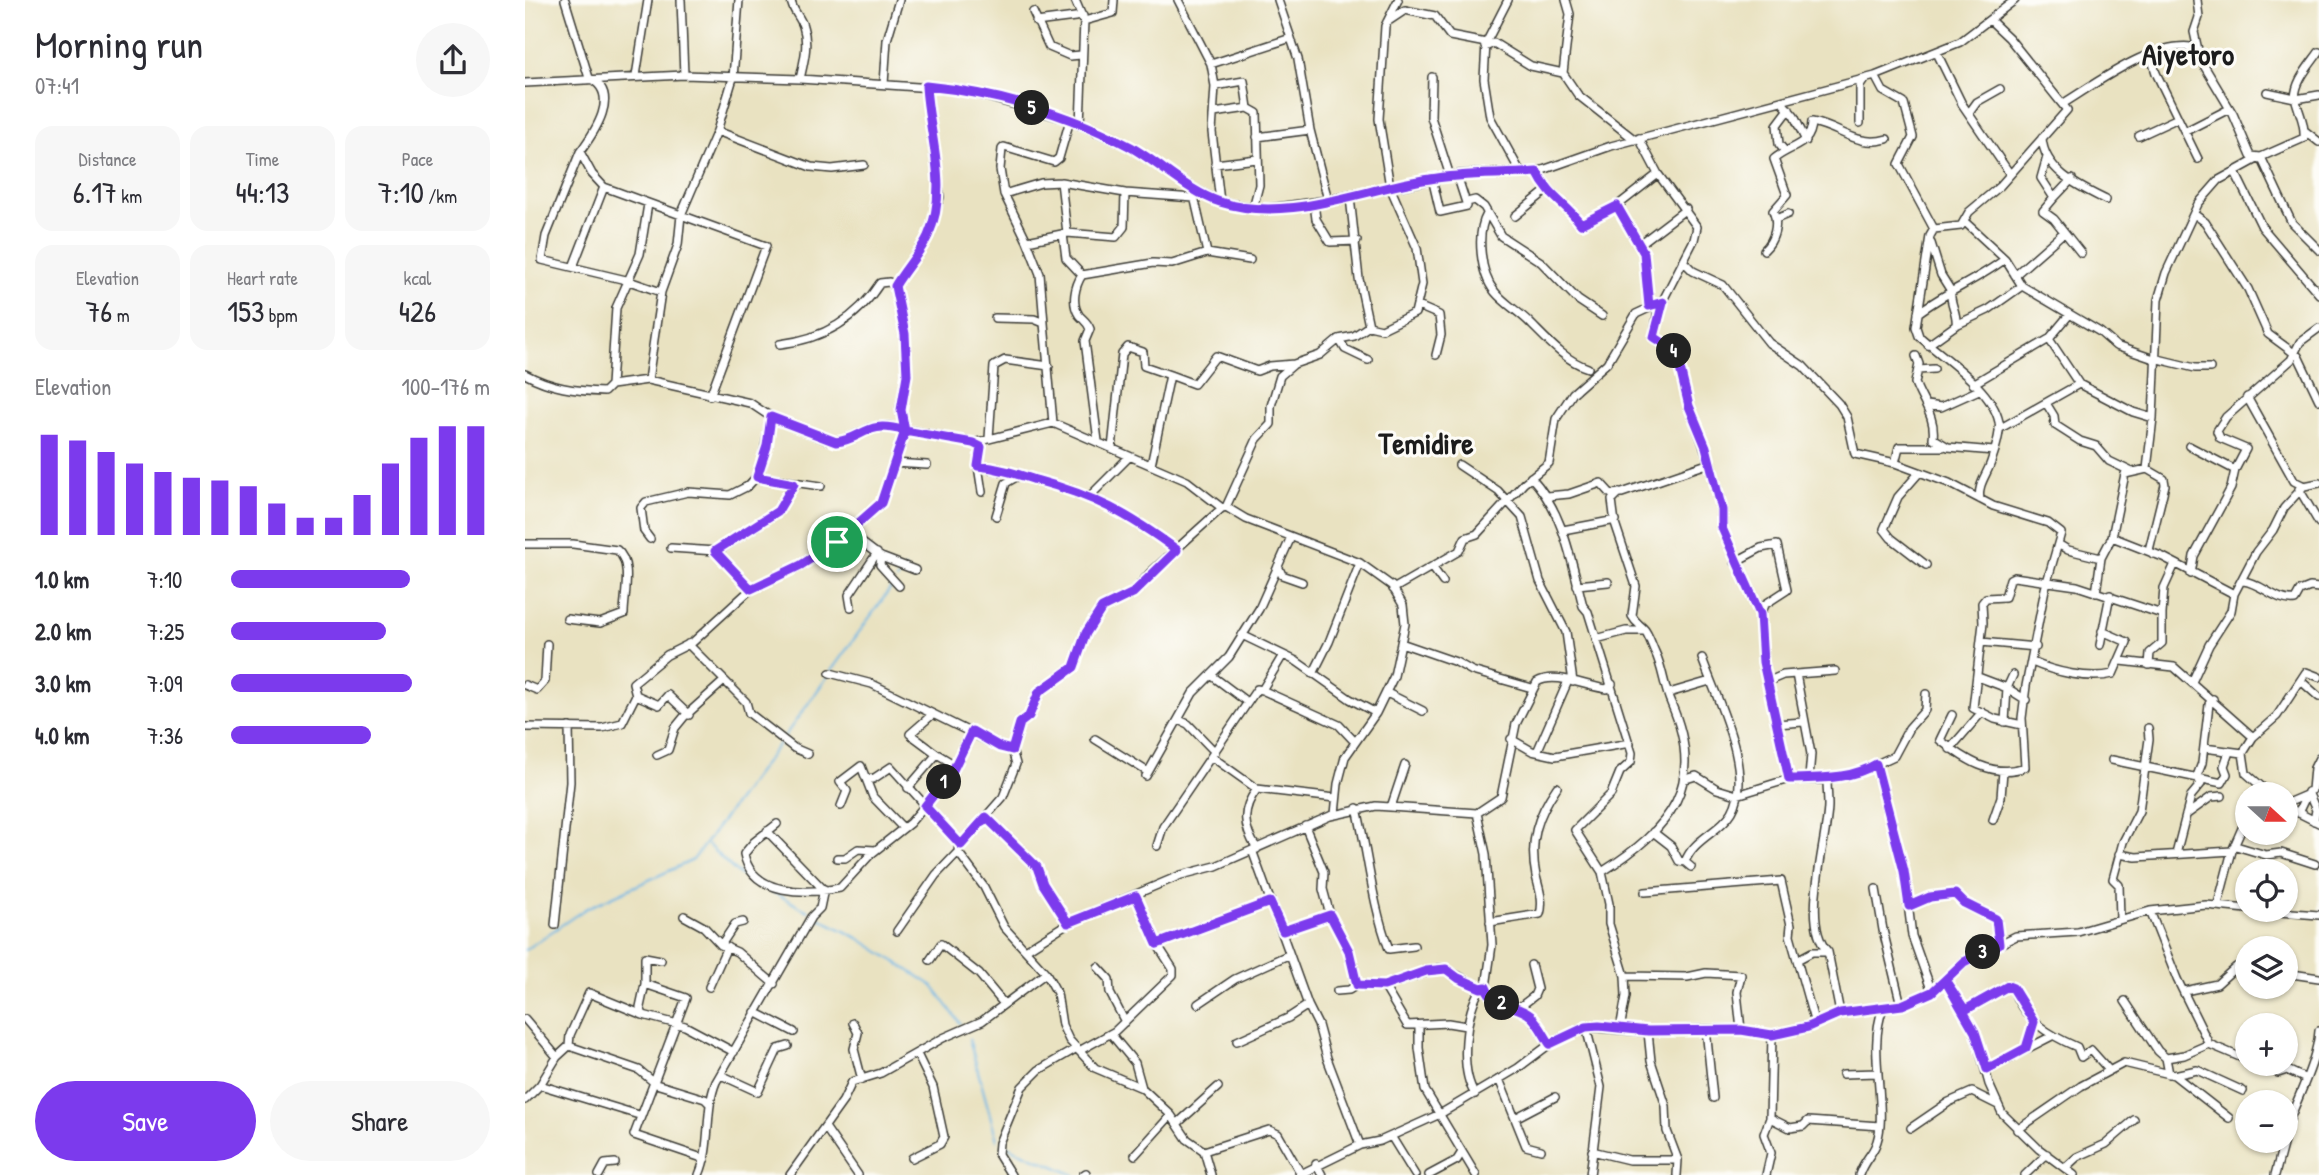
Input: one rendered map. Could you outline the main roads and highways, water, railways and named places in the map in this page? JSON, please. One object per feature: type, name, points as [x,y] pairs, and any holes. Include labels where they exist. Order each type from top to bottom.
[{"type":"waterway","points":[[897,580],[905,568]]},
{"type":"waterway","points":[[831,671],[893,585]]},
{"type":"waterway","points":[[784,737],[828,676]]},
{"type":"waterway","points":[[525,950],[585,909],[693,860],[781,741]]},
{"type":"waterway","points":[[708,845],[737,873],[808,911]]},
{"type":"waterway","points":[[817,917],[860,939],[933,986],[960,1023]]},
{"type":"waterway","points":[[969,1039],[997,1140]]},
{"type":"waterway","points":[[1002,1144],[1075,1175]]},
{"type":"district","name":"Aiyetoro","points":[[2188,54]]},
{"type":"district","name":"Temidire","points":[[1426,443]]}]
